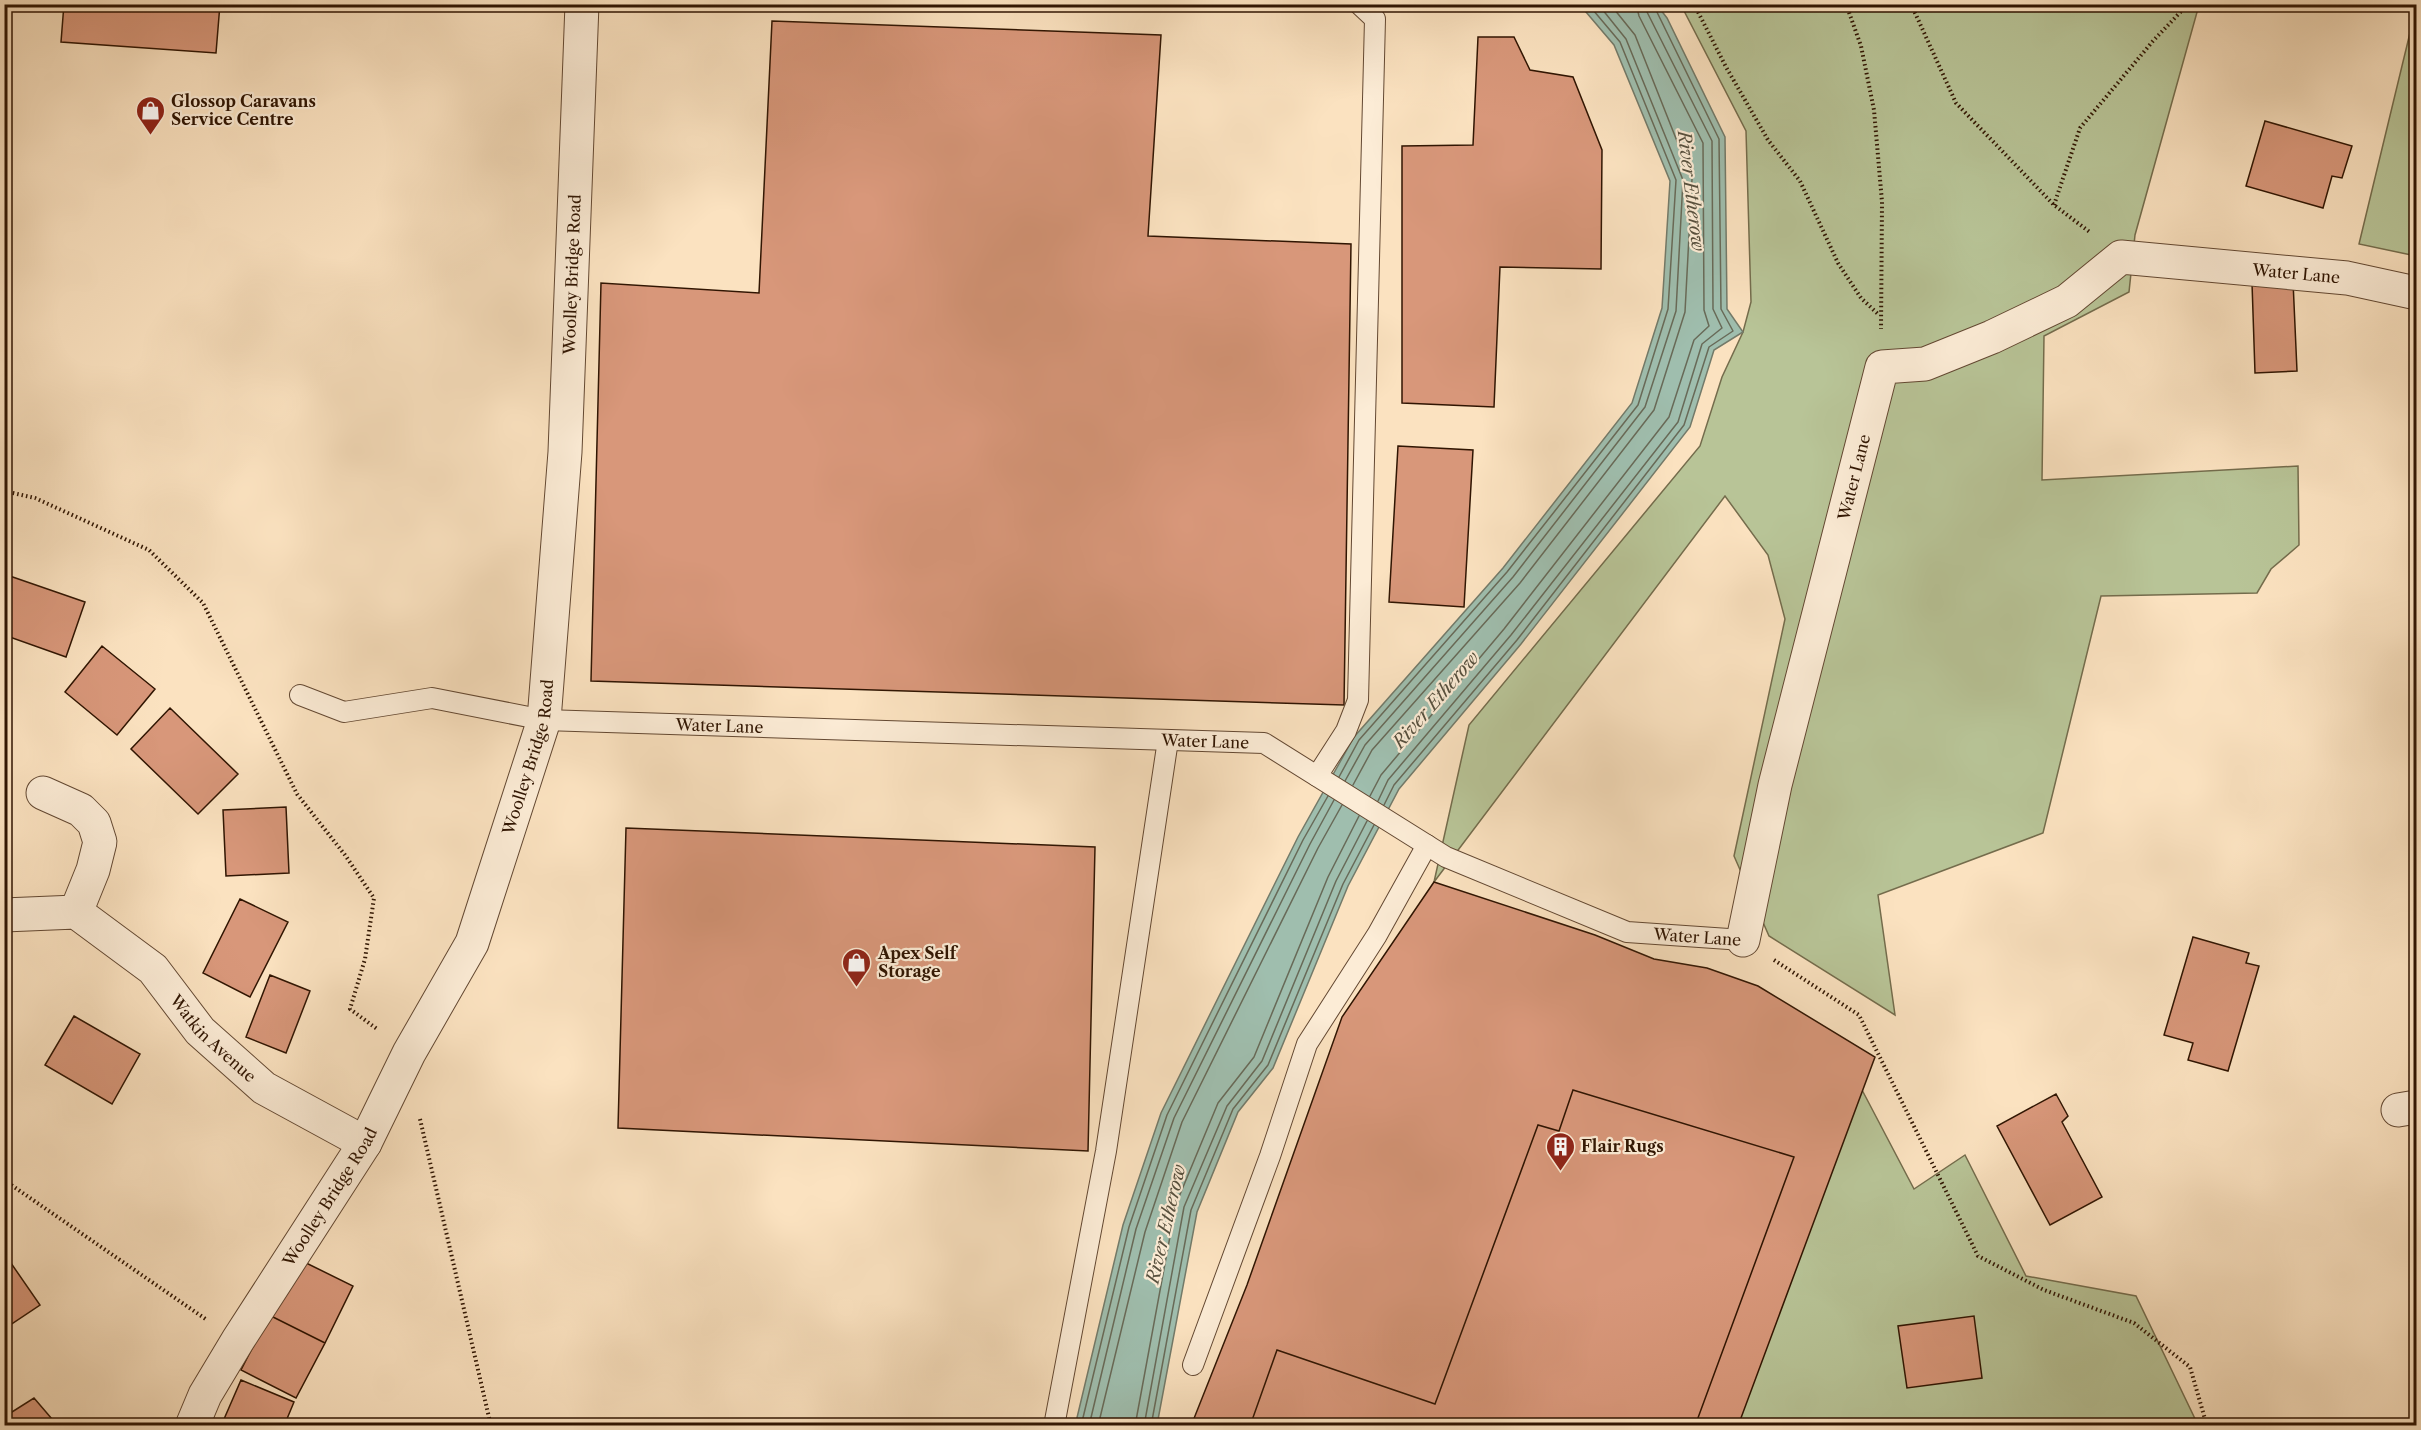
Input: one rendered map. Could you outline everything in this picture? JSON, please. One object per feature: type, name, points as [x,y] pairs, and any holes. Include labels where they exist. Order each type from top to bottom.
[{"type":"street","name":"Woolley Bridge Road","points":[[192,1425],[205,1395],[238,1340],[365,1143],[409,1053],[472,943],[544,720],[565,452],[582,4]]},
{"type":"street","name":"Water Lane","points":[[2121,257],[2347,278],[2416,293]]},
{"type":"street","points":[[1882,367],[1925,364],[1992,337],[2067,301],[2121,257]]},
{"type":"street","name":"Water Lane","points":[[1743,940],[1775,785],[1882,367]]},
{"type":"street","points":[[4,915],[76,912],[93,870],[100,842],[94,823],[81,810],[43,793]]},
{"type":"street","name":"Watkin Avenue","points":[[76,912],[153,969],[200,1031],[264,1088],[365,1143]]},
{"type":"lane","points":[[1319,777],[1346,731],[1358,700],[1375,19],[1359,4]]},
{"type":"lane","name":"Water Lane","points":[[300,695],[344,712],[432,698],[544,720],[1264,743],[1446,857],[1627,932],[1743,940]]},
{"type":"lane","points":[[1054,1425],[1106,1151],[1168,740]]},
{"type":"lane","points":[[1192,1365],[1270,1155],[1307,1044],[1377,935],[1425,844]]},
{"type":"path","points":[[1694,4],[1726,67],[1768,140],[1800,181],[1838,263],[1862,298],[1880,315]]},
{"type":"path","points":[[1846,4],[1861,46],[1874,110],[1882,202],[1880,315],[1882,367]]},
{"type":"path","points":[[1911,4],[1956,103],[2054,205],[2121,257]]},
{"type":"path","points":[[2054,205],[2080,128],[2153,41],[2188,4]]},
{"type":"path","points":[[4,491],[35,498],[149,550],[203,603],[297,794],[345,855],[374,898],[365,959],[350,1009],[409,1053]]},
{"type":"path","points":[[1743,940],[1859,1015],[1978,1256],[2044,1290],[2134,1323],[2190,1366],[2207,1425]]},
{"type":"path","points":[[420,1117],[491,1425]]},
{"type":"path","points":[[4,1180],[135,1272],[238,1340]]},
{"type":"green space","points":[[1681,5],[2199,5],[2135,235],[2129,292],[2044,336],[2042,480],[2298,466],[2299,545],[2271,569],[2257,593],[2101,596],[2043,833],[1878,895],[1895,1015],[1769,936],[1734,856],[1785,619],[1768,555],[1725,496],[1434,882],[1469,725],[1700,446],[1722,377],[1743,332],[1751,302],[1746,131]]},
{"type":"green space","points":[[2416,8],[2416,256],[2359,244]]},
{"type":"green space","points":[[1861,1088],[1914,1189],[1965,1155],[2026,1276],[2136,1296],[2198,1425],[1737,1426]]},
{"type":"water","name":"River Etherow","points":[[1580,5],[1657,5],[1667,18],[1725,137],[1727,309],[1743,332],[1714,350],[1690,427],[1521,644],[1399,789],[1348,886],[1273,1068],[1238,1112],[1197,1212],[1157,1425],[1075,1426],[1123,1225],[1161,1113],[1298,837],[1354,737],[1503,568],[1632,403],[1662,308],[1670,181],[1614,45]]},
{"type":"building","points":[[64,4],[220,4],[216,53],[61,42]]},
{"type":"building","points":[[772,21],[1161,35],[1148,236],[1351,244],[1344,705],[591,681],[601,283],[759,293]]},
{"type":"building","points":[[1478,37],[1514,37],[1530,70],[1573,77],[1602,150],[1601,269],[1500,267],[1494,407],[1402,403],[1402,146],[1473,145]]},
{"type":"building","points":[[2265,121],[2352,146],[2342,178],[2332,176],[2323,208],[2246,186]]},
{"type":"building","points":[[2293,281],[2297,371],[2255,373],[2252,283]]},
{"type":"building","points":[[1398,446],[1473,450],[1464,607],[1389,602]]},
{"type":"building","points":[[4,574],[85,602],[66,657],[4,635]]},
{"type":"building","points":[[102,646],[155,689],[117,735],[65,692]]},
{"type":"building","points":[[170,708],[238,774],[198,814],[131,749]]},
{"type":"building","points":[[286,807],[289,873],[226,876],[223,810]]},
{"type":"building","name":"Apex Self Storage","points":[[626,828],[1095,847],[1088,1151],[618,1128]]},
{"type":"building","name":"Flair Rugs","points":[[1434,882],[1595,935],[1654,959],[1707,968],[1758,986],[1875,1057],[1738,1426],[1191,1426],[1247,1285],[1342,1017]]},
{"type":"building","points":[[240,899],[288,922],[250,997],[203,973]]},
{"type":"building","points":[[2193,937],[2249,953],[2246,963],[2259,966],[2228,1071],[2188,1060],[2193,1043],[2164,1035]]},
{"type":"building","points":[[270,975],[310,991],[286,1053],[246,1037]]},
{"type":"building","points":[[74,1016],[140,1054],[112,1104],[45,1065]]},
{"type":"building","points":[[1573,1090],[1794,1157],[1695,1426],[1250,1426],[1277,1350],[1435,1404],[1538,1125],[1559,1131]]},
{"type":"building","points":[[2056,1094],[2068,1116],[2062,1122],[2102,1197],[2050,1225],[1997,1126]]},
{"type":"building","points":[[4,1253],[40,1305],[4,1329]]},
{"type":"building","points":[[298,1259],[353,1286],[325,1343],[269,1315]]},
{"type":"building","points":[[269,1315],[325,1343],[296,1398],[241,1370]]},
{"type":"building","points":[[1974,1316],[1982,1378],[1907,1388],[1898,1326]]},
{"type":"building","points":[[241,1380],[294,1402],[284,1426],[221,1426]]},
{"type":"building","points":[[34,1398],[58,1426],[4,1426],[4,1417]]},
{"type":"place","name":"Glossop Caravans Service Centre","points":[[150,136]]},
{"type":"place","name":"Apex Self Storage","points":[[857,988]]},
{"type":"place","name":"Flair Rugs","points":[[1560,1172]]}]
